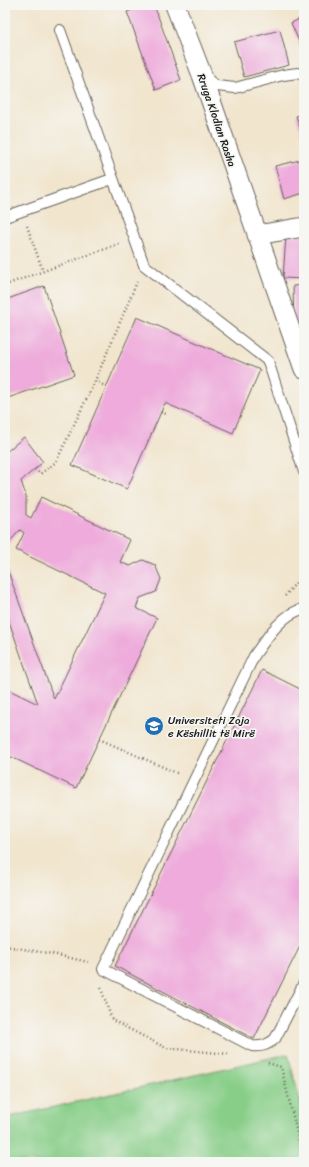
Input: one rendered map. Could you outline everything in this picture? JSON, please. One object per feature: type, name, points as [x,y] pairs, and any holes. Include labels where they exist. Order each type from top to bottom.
[{"type":"street","name":"Rruga Klodian Rasha","points":[[175,5],[202,75],[304,369]]},
{"type":"street","points":[[257,235],[304,227]]},
{"type":"lane","points":[[60,30],[144,265],[268,361],[304,472]]},
{"type":"lane","points":[[202,75],[217,86],[235,88],[283,75],[298,73],[304,76]]},
{"type":"lane","points":[[5,217],[112,178]]},
{"type":"lane","points":[[304,609],[299,610],[284,619],[269,634],[254,656],[103,969],[252,1046],[260,1047],[275,1039],[304,983]]},
{"type":"path","points":[[22,211],[43,271]]},
{"type":"path","points":[[5,285],[134,239]]},
{"type":"path","points":[[35,469],[40,474],[56,462],[95,381],[144,265]]},
{"type":"path","points":[[95,381],[107,387]]},
{"type":"path","points":[[161,412],[168,415]]},
{"type":"path","points":[[282,600],[304,573]]},
{"type":"path","points":[[99,739],[181,774],[178,781]]},
{"type":"path","points":[[5,946],[53,954],[92,963],[103,969]]},
{"type":"path","points":[[99,984],[112,1020],[166,1048],[233,1055]]},
{"type":"path","points":[[267,1063],[281,1067],[304,1161]]},
{"type":"green space","points":[[288,1054],[304,1116],[304,1162],[5,1162],[5,1118]]},
{"type":"building","points":[[146,5],[154,5],[181,80],[156,90],[127,12]]},
{"type":"building","points":[[304,17],[304,53],[291,23]]},
{"type":"building","points":[[280,30],[289,65],[244,77],[234,42]]},
{"type":"building","points":[[304,114],[304,139],[296,116]]},
{"type":"building","points":[[304,159],[304,193],[284,199],[275,166]]},
{"type":"building","points":[[286,235],[304,236],[304,279],[283,278]]},
{"type":"building","points":[[304,285],[304,331],[294,331],[293,286]]},
{"type":"building","points":[[44,286],[74,375],[5,399],[5,300]]},
{"type":"building","points":[[137,317],[260,370],[233,433],[165,403],[127,489],[72,465]]},
{"type":"building","points":[[24,437],[43,462],[21,481],[26,496],[26,515],[31,518],[41,497],[130,540],[120,562],[130,566],[143,560],[155,565],[161,579],[156,592],[140,598],[136,608],[157,618],[76,788],[5,754],[5,688],[38,704],[5,610],[5,563],[54,699],[105,593],[16,550],[24,533],[20,530],[5,547],[5,453]]},
{"type":"building","points":[[262,670],[304,691],[304,938],[254,1039],[115,966]]},
{"type":"place","name":"Universiteti Zoja e Këshillit të Mirë","points":[[154,726]]}]
